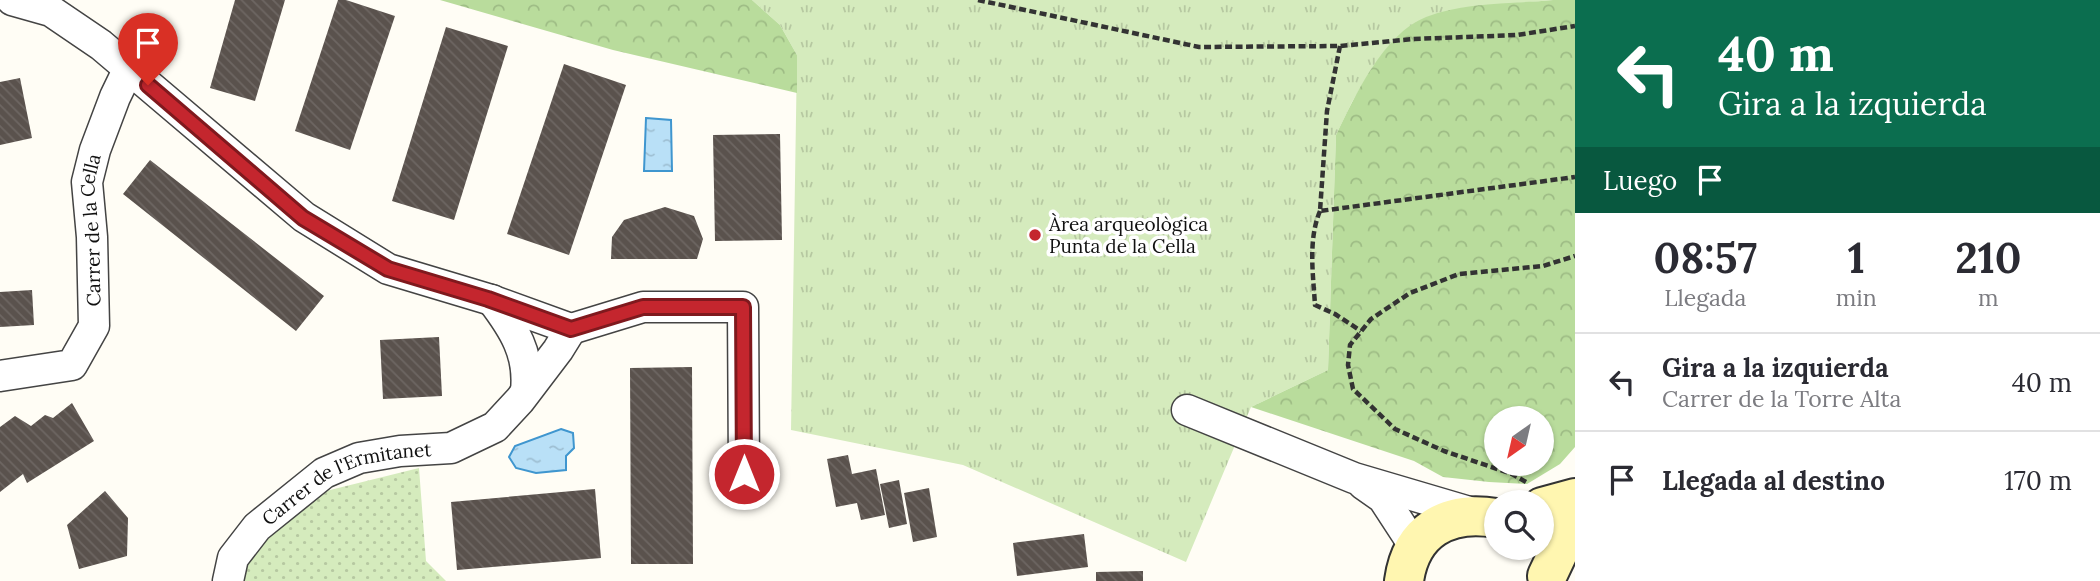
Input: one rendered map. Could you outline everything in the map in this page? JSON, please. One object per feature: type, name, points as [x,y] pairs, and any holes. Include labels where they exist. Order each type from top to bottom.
[{"type":"street","points":[[12,0],[51,11],[101,45],[303,218],[388,269],[492,300],[571,329],[643,307],[743,307],[744,474]]},
{"type":"street","name":"Carrer de la Cella","points":[[0,376],[72,365],[94,326],[92,237],[87,182],[98,141],[129,68]]},
{"type":"street","points":[[492,300],[510,324],[524,350],[528,373],[526,391]]},
{"type":"street","name":"Carrer de l'Ermitanet","points":[[228,581],[233,558],[257,527],[324,473],[359,458],[400,451],[451,448],[495,427],[526,391],[571,329]]},
{"type":"street","points":[[1187,410],[1354,478],[1484,515]]},
{"type":"street","points":[[1354,478],[1383,498],[1409,564]]},
{"type":"street","points":[[1543,568],[1563,506]]},
{"type":"street","points":[[1409,564],[1431,529],[1452,518],[1484,516]]},
{"type":"path","points":[[978,0],[1199,47],[1340,46],[1414,39],[1517,35],[1575,26]]},
{"type":"path","points":[[1340,46],[1327,111],[1320,211],[1314,227],[1312,265],[1315,305],[1362,331]]},
{"type":"path","points":[[1320,211],[1575,177]]},
{"type":"path","points":[[1563,506],[1512,474],[1444,451],[1395,429],[1353,389],[1348,365],[1350,345],[1371,319],[1410,293],[1459,274],[1543,266],[1575,256]]},
{"type":"green space","points":[[440,0],[752,0],[780,25],[797,55],[797,93],[613,50]]},
{"type":"green space","points":[[752,0],[1553,0],[1461,8],[1394,39],[1372,68],[1336,135],[1328,370],[1251,407],[1186,562],[963,465],[791,430],[797,55],[780,25]]},
{"type":"green space","points":[[1575,0],[1575,447],[1554,468],[1554,406],[1484,406],[1484,476],[1540,476],[1527,484],[1443,477],[1414,461],[1251,407],[1328,370],[1336,135],[1352,102],[1384,52],[1396,37],[1411,25],[1441,12],[1472,6]]},
{"type":"green space","points":[[419,468],[426,561],[446,581],[235,581],[260,536],[322,492]]},
{"type":"water","points":[[646,118],[671,120],[672,171],[644,171]]},
{"type":"water","points":[[561,429],[573,433],[574,448],[566,456],[566,470],[536,473],[516,468],[509,457],[515,446]]},
{"type":"building","points":[[235,0],[285,0],[255,101],[210,88]]},
{"type":"building","points":[[338,0],[346,0],[395,16],[350,150],[295,131]]},
{"type":"building","points":[[446,27],[508,46],[454,220],[392,201]]},
{"type":"building","points":[[564,64],[626,85],[569,255],[507,234]]},
{"type":"building","points":[[20,78],[32,138],[0,145],[0,82]]},
{"type":"building","points":[[780,134],[782,240],[715,241],[713,135]]},
{"type":"building","points":[[150,160],[324,296],[296,331],[123,194]]},
{"type":"building","points":[[665,207],[694,216],[703,239],[697,259],[611,259],[612,237],[624,220]]},
{"type":"building","points":[[32,290],[34,325],[0,327],[0,292]]},
{"type":"building","points":[[439,337],[442,396],[383,399],[380,340]]},
{"type":"building","points":[[692,367],[693,564],[631,564],[630,368]]},
{"type":"building","points":[[72,403],[94,441],[27,483],[23,474],[0,492],[0,427],[15,416],[31,426],[45,415],[53,418]]},
{"type":"building","points":[[848,455],[852,474],[876,469],[885,515],[861,520],[857,503],[836,507],[827,459]]},
{"type":"building","points":[[899,480],[907,524],[889,528],[880,484]]},
{"type":"building","points":[[929,488],[937,537],[913,542],[904,493]]},
{"type":"building","points":[[595,489],[601,558],[457,570],[451,502]]},
{"type":"building","points":[[105,491],[128,518],[127,556],[79,569],[67,525]]},
{"type":"building","points":[[1084,534],[1088,567],[1017,576],[1013,543]]},
{"type":"building","points":[[1143,571],[1143,581],[1096,581],[1096,572]]},
{"type":"place","name":"Àrea arqueològica Punta de la Cella","points":[[1035,235]]},
{"type":"route","points":[[148,85],[303,218],[388,269],[488,299],[571,329],[643,307],[743,307],[744,474]]}]
